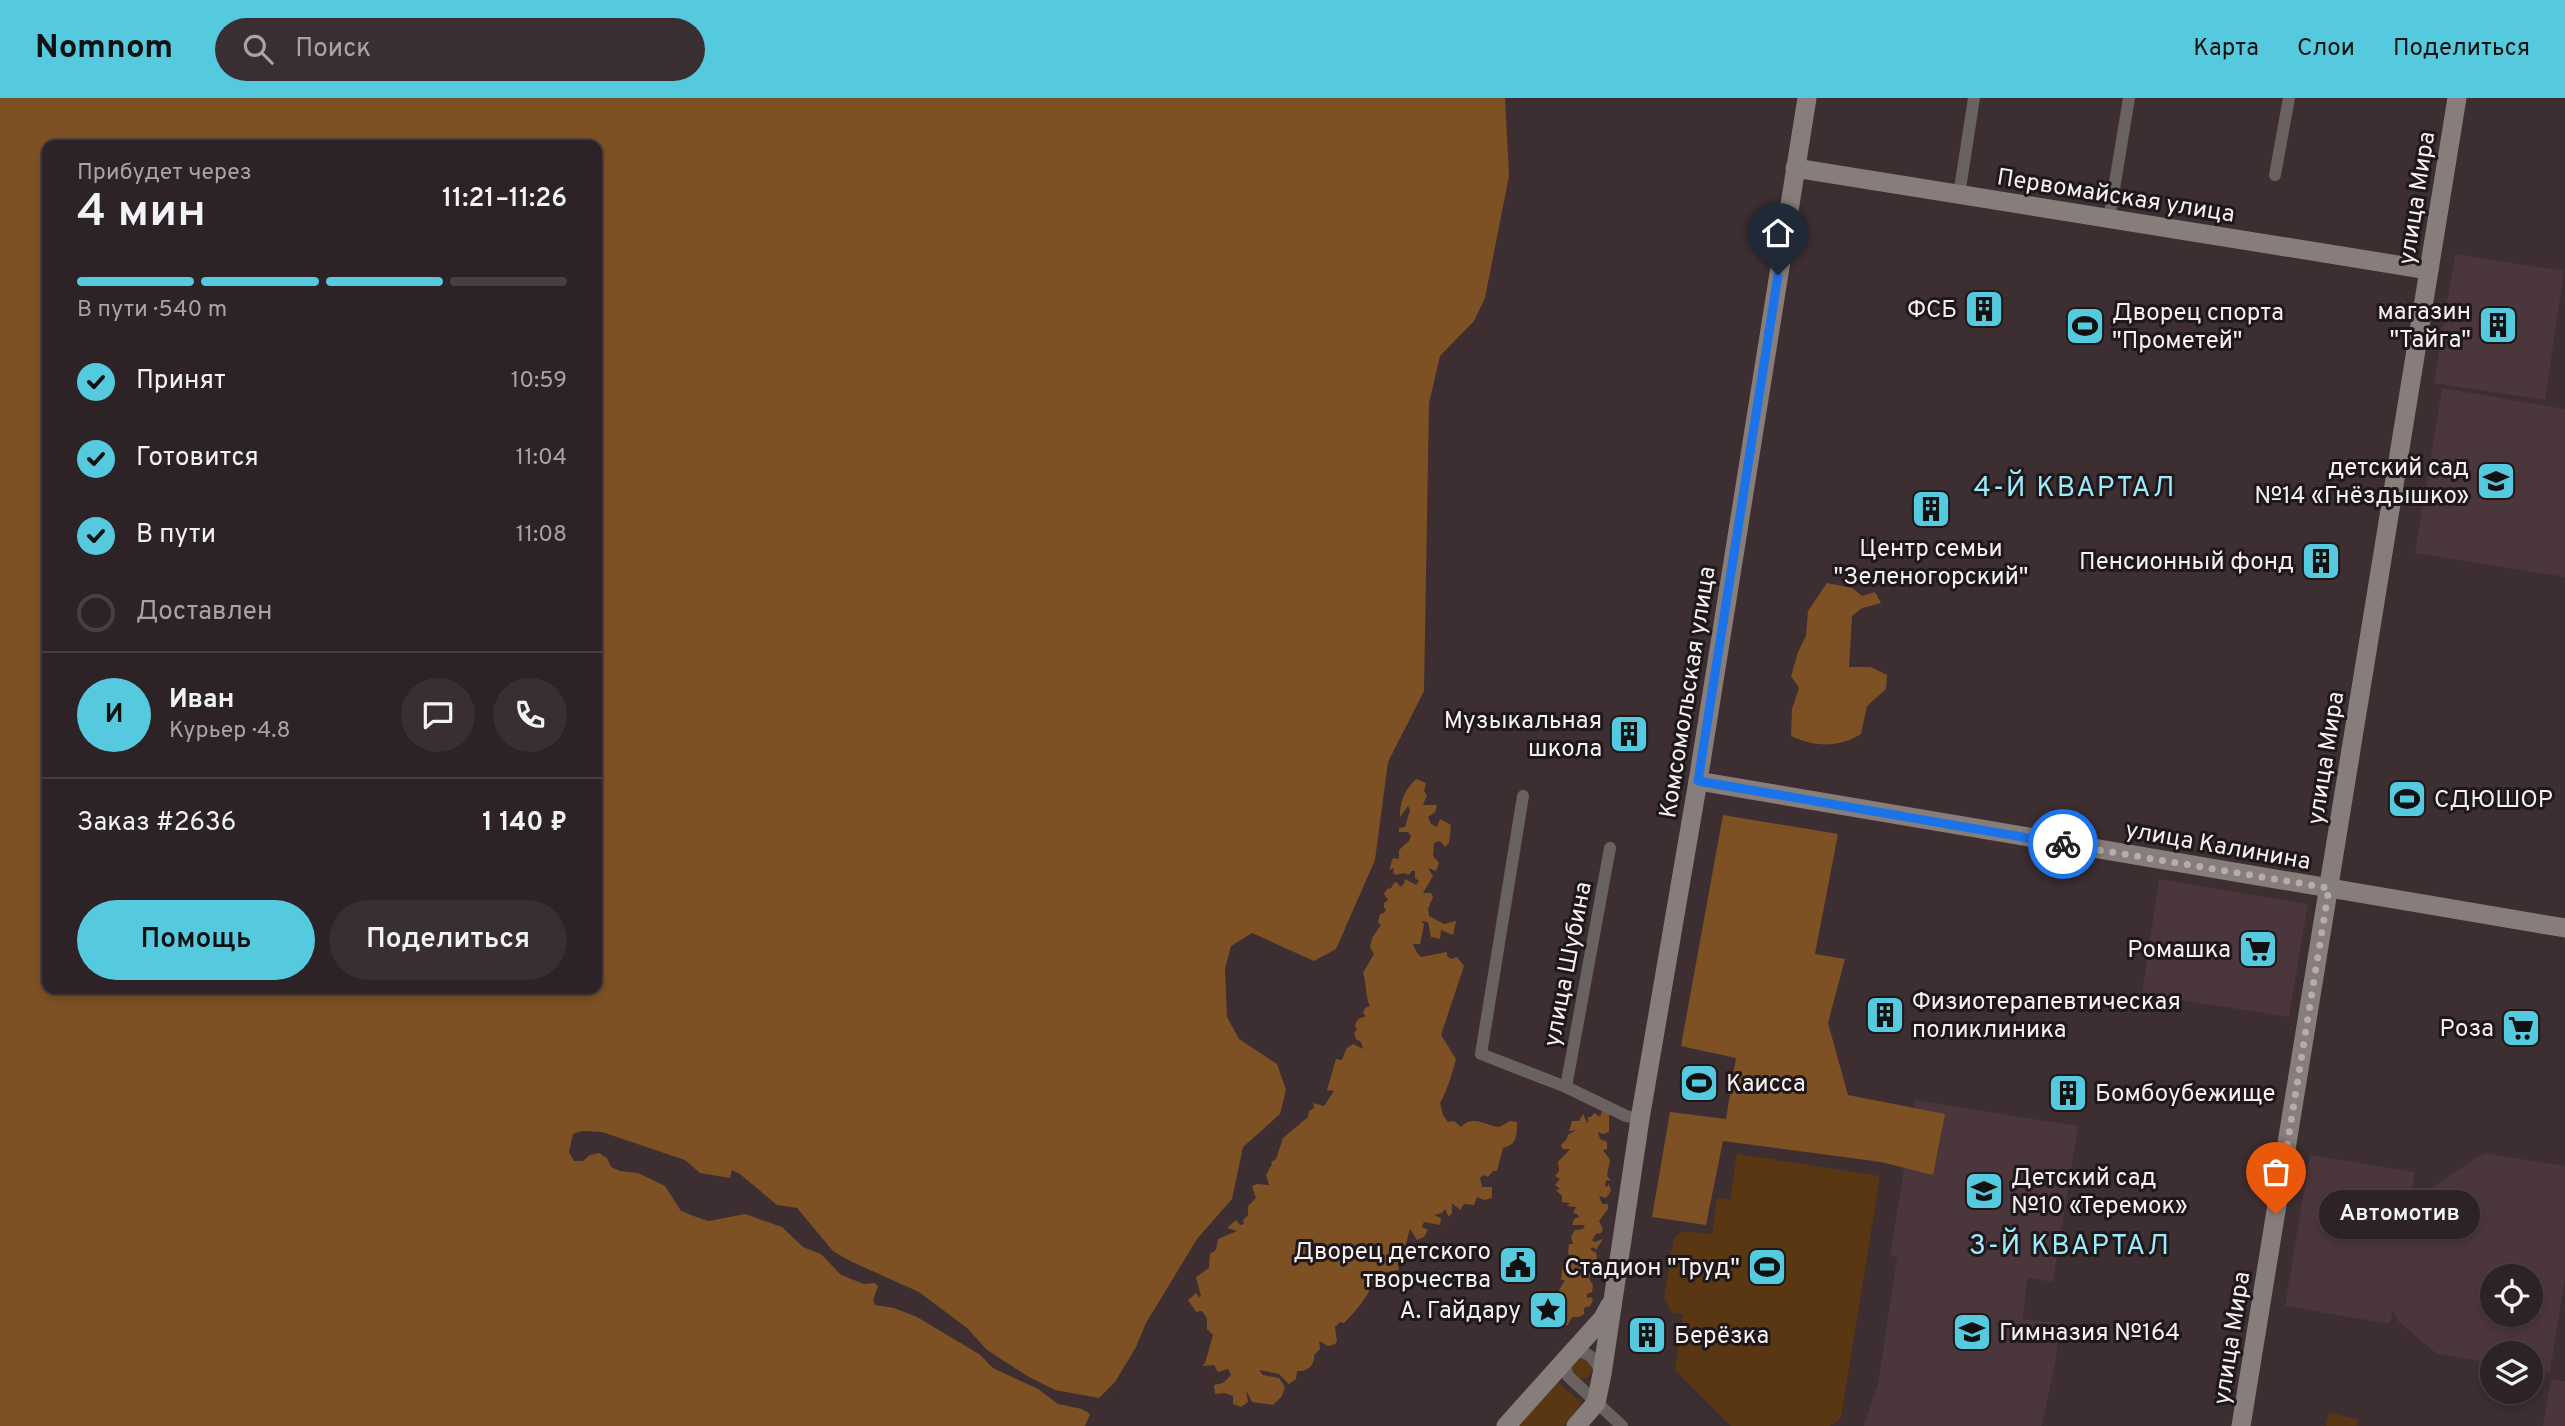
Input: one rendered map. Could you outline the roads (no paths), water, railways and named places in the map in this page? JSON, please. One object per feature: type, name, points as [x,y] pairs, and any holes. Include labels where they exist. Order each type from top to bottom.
[{"type":"street","name":"Комсомольская улица","points":[[1576,1426],[1596,1403],[1602,1374],[1640,1119],[1698,781],[1807,98]]},
{"type":"street","points":[[1959,195],[1974,98]]},
{"type":"street","points":[[2109,219],[2129,98]]},
{"type":"street","points":[[2275,175],[2289,98]]},
{"type":"street","name":"улица Мира","points":[[2241,1426],[2457,98]]},
{"type":"street","name":"Первомайская улица","points":[[1796,168],[2429,271]]},
{"type":"street","name":"улица Калинина","points":[[1698,781],[2565,928]]},
{"type":"street","points":[[1524,796],[1481,1054],[1566,1087],[1626,1116],[1640,1119]]},
{"type":"street","name":"улица Шубина","points":[[1566,1087],[1610,848]]},
{"type":"street","name":"Комсомольская улица","points":[[1506,1426],[1603,1318],[1615,1295]]},
{"type":"street","points":[[1602,1374],[1597,1362],[1588,1354],[1577,1351],[1570,1356],[1565,1366],[1568,1376],[1622,1426]]},
{"type":"place","name":"ФСБ","points":[[1984,309]]},
{"type":"place","name":"магазин \"Тайга\"","points":[[2498,325]]},
{"type":"place","name":"Дворец спорта \"Прометей\"","points":[[2085,326]]},
{"type":"place","name":"детский сад №14 «Гнёздышко»","points":[[2496,481]]},
{"type":"place","name":"Центр семьи \"Зеленогорский\"","points":[[1931,509]]},
{"type":"place","name":"Пенсионный фонд","points":[[2321,561]]},
{"type":"place","name":"Музыкальная школа","points":[[1629,734]]},
{"type":"place","name":"СДЮШОР","points":[[2407,799]]},
{"type":"place","name":"Ромашка","points":[[2258,949]]},
{"type":"place","name":"Физиотерапевтическая поликлиника","points":[[1885,1015]]},
{"type":"place","name":"Роза","points":[[2521,1028]]},
{"type":"place","name":"Каисса","points":[[1699,1083]]},
{"type":"place","name":"Бомбоубежище","points":[[2068,1093]]},
{"type":"place","name":"Детский сад №10 «Теремок»","points":[[1984,1191]]},
{"type":"place","name":"Автомотив","points":[[2276,1214]]},
{"type":"place","name":"Дворец детского творчества","points":[[1518,1265]]},
{"type":"place","name":"Стадион \"Труд\"","points":[[1767,1267]]},
{"type":"place","name":"А. Гайдару","points":[[1548,1310]]},
{"type":"place","name":"Гимназия №164","points":[[1972,1332]]},
{"type":"place","name":"Берёзка","points":[[1647,1335]]},
{"type":"district","name":"4-Й КВАРТАЛ","points":[[2075,486]]},
{"type":"district","name":"3-Й КВАРТАЛ","points":[[2070,1244]]}]
